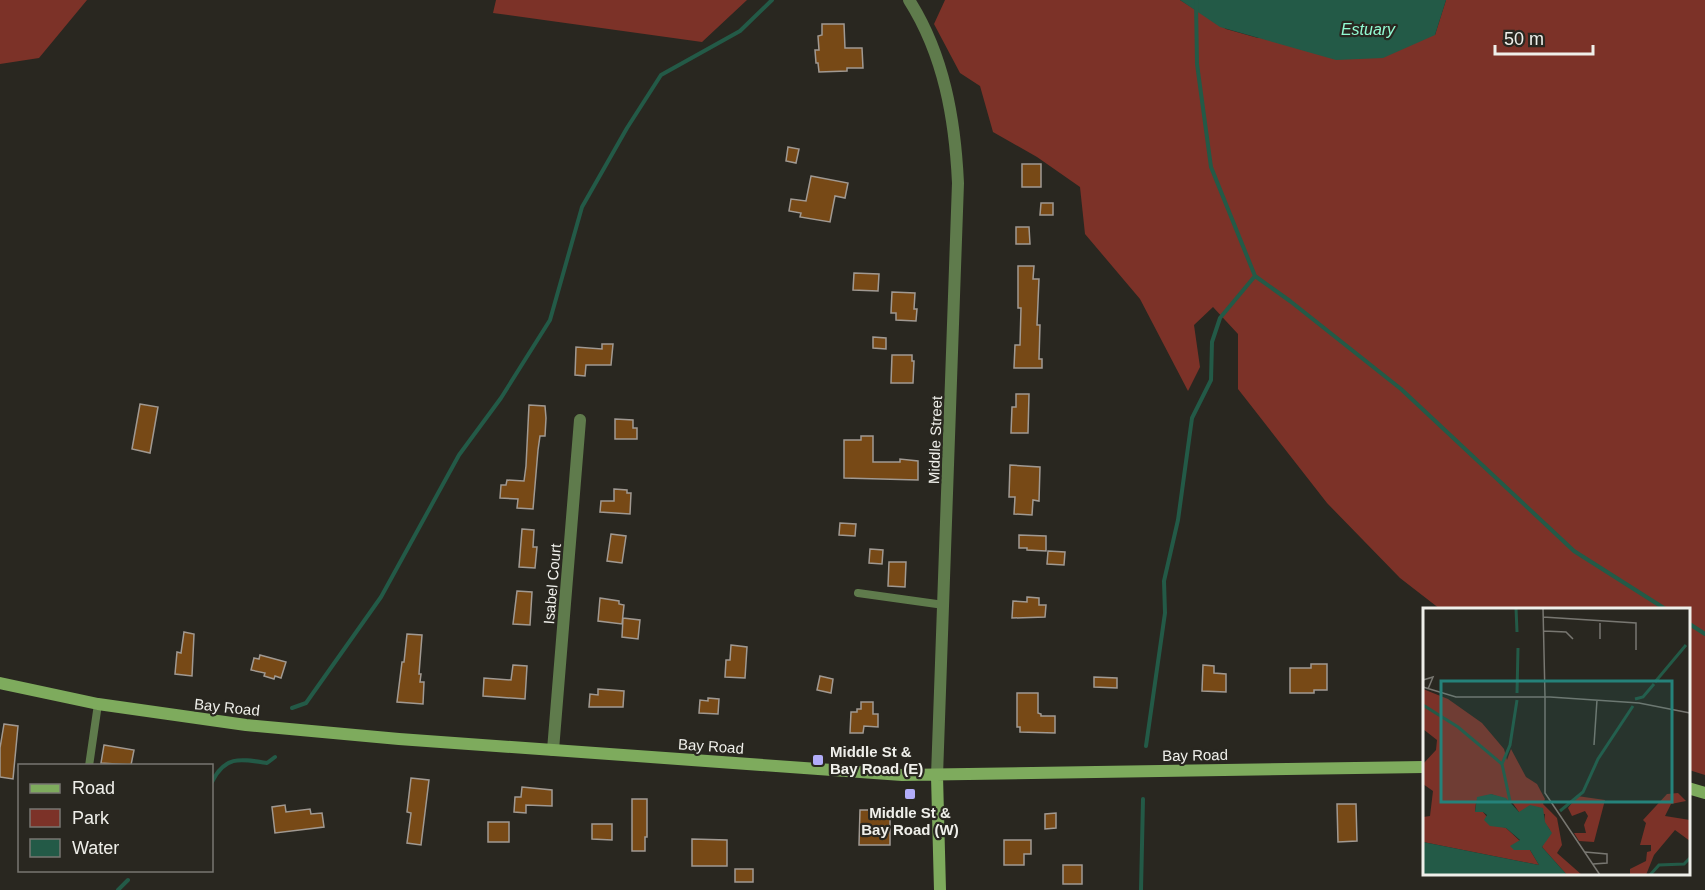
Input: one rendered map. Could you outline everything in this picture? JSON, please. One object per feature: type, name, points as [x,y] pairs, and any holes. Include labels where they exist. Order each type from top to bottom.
[{"type":"main road","name":"Bay Road","points":[[0,683],[98,704],[246,725],[399,739],[902,775],[1423,767]]},
{"type":"main road","name":"Middle Street","points":[[937,776],[940,890]]},
{"type":"main road","points":[[1690,788],[1705,793]]},
{"type":"street","name":"Middle Street","points":[[909,0],[930,38],[940,65],[952,121],[957,171],[958,224],[937,776]]},
{"type":"street","name":"Isabel Court","points":[[553,750],[580,420]]},
{"type":"lane","points":[[858,593],[944,605]]},
{"type":"lane","points":[[89,764],[98,704]]},
{"type":"green space","points":[[0,0],[87,0],[39,58],[0,64]]},
{"type":"green space","points":[[496,0],[747,0],[702,42],[493,13]]},
{"type":"green space","points":[[945,0],[1180,0],[1226,29],[1258,38],[1435,35],[1446,0],[1705,0],[1705,775],[1690,770],[1690,608],[1439,608],[1400,578],[1327,503],[1238,389],[1238,334],[1213,307],[1194,325],[1200,367],[1188,391],[1140,299],[1085,234],[1080,187],[1037,157],[993,132],[980,86],[960,73],[934,24]]},
{"type":"water","name":"Estuary","points":[[1180,0],[1446,0],[1435,35],[1383,58],[1336,60],[1220,27]]},
{"type":"building","points":[[822,24],[844,24],[845,48],[862,48],[863,68],[819,72],[815,50],[819,50],[818,36],[822,35]]},
{"type":"building","points":[[788,147],[799,149],[796,163],[786,161]]},
{"type":"building","points":[[1022,164],[1041,164],[1041,187],[1022,187]]},
{"type":"building","points":[[811,176],[848,183],[845,198],[835,196],[830,222],[800,217],[801,213],[789,211],[791,199],[806,201]]},
{"type":"building","points":[[1041,203],[1053,203],[1053,215],[1040,215]]},
{"type":"building","points":[[1016,227],[1029,227],[1030,244],[1016,244]]},
{"type":"building","points":[[1018,266],[1034,266],[1033,279],[1039,279],[1037,325],[1040,325],[1039,359],[1042,359],[1042,368],[1014,368],[1015,345],[1020,345],[1021,308],[1018,308]]},
{"type":"building","points":[[854,273],[879,274],[878,291],[853,290]]},
{"type":"building","points":[[892,292],[915,293],[916,321],[896,320],[896,313],[891,313]]},
{"type":"building","points":[[873,337],[886,338],[886,349],[873,348]]},
{"type":"building","points":[[602,344],[613,344],[611,365],[586,365],[585,376],[575,375],[576,347],[602,349]]},
{"type":"building","points":[[892,355],[912,355],[913,383],[891,383]]},
{"type":"building","points":[[1016,394],[1029,394],[1028,433],[1011,433],[1012,407],[1016,407]]},
{"type":"building","points":[[140,404],[158,407],[150,453],[132,449]]},
{"type":"building","points":[[529,405],[545,406],[546,418],[545,436],[540,436],[538,450],[533,509],[517,508],[518,499],[500,498],[501,485],[506,485],[507,480],[524,481]]},
{"type":"building","points":[[615,419],[633,420],[633,428],[637,428],[637,439],[615,439]]},
{"type":"building","points":[[861,436],[873,436],[873,462],[900,462],[900,459],[918,461],[918,480],[844,478],[844,440],[861,440]]},
{"type":"building","points":[[1010,465],[1040,467],[1039,501],[1033,500],[1032,515],[1014,514],[1015,497],[1009,497]]},
{"type":"building","points":[[614,489],[627,490],[627,493],[631,493],[630,514],[600,512],[601,501],[614,501]]},
{"type":"building","points":[[840,523],[856,524],[855,536],[839,535]]},
{"type":"building","points":[[522,529],[534,530],[533,547],[537,547],[535,568],[519,567]]},
{"type":"building","points":[[611,534],[626,536],[622,563],[607,561]]},
{"type":"building","points":[[1019,535],[1046,536],[1046,551],[1019,548]]},
{"type":"building","points":[[870,549],[883,550],[882,564],[869,563]]},
{"type":"building","points":[[1048,551],[1065,552],[1064,565],[1047,564]]},
{"type":"building","points":[[889,562],[906,562],[905,587],[888,586]]},
{"type":"building","points":[[517,591],[532,592],[530,625],[513,624]]},
{"type":"building","points":[[1027,597],[1039,598],[1039,605],[1046,605],[1045,617],[1012,618],[1013,601],[1027,602]]},
{"type":"building","points":[[600,598],[619,601],[619,604],[624,605],[622,624],[598,621]]},
{"type":"building","points":[[623,618],[640,620],[638,639],[622,637]]},
{"type":"building","points":[[184,632],[194,634],[192,676],[175,674],[177,652],[181,653]]},
{"type":"building","points":[[407,634],[422,635],[419,674],[421,674],[420,682],[424,682],[423,704],[397,702]]},
{"type":"building","points":[[731,645],[747,647],[745,678],[725,677],[726,660],[730,660]]},
{"type":"building","points":[[260,655],[286,662],[281,678],[275,676],[274,679],[264,676],[265,673],[251,670],[254,658],[259,659]]},
{"type":"building","points":[[1311,664],[1327,664],[1327,690],[1314,690],[1314,693],[1290,693],[1290,668],[1311,668]]},
{"type":"building","points":[[513,665],[527,666],[525,699],[483,696],[484,678],[511,680]]},
{"type":"building","points":[[1203,665],[1214,666],[1214,673],[1226,674],[1226,692],[1202,691]]},
{"type":"building","points":[[820,676],[833,679],[831,693],[817,690]]},
{"type":"building","points":[[1094,677],[1117,678],[1117,688],[1094,687]]},
{"type":"building","points":[[598,689],[624,691],[623,707],[589,707],[590,694],[598,695]]},
{"type":"building","points":[[1017,693],[1038,693],[1038,713],[1041,716],[1055,716],[1055,733],[1020,732],[1020,727],[1017,727]]},
{"type":"building","points":[[708,698],[719,699],[718,714],[699,713],[700,700],[708,701]]},
{"type":"building","points":[[861,702],[873,702],[873,714],[878,714],[878,727],[864,726],[863,733],[850,733],[851,712],[861,709]]},
{"type":"building","points":[[4,724],[18,726],[13,779],[0,777],[0,748]]},
{"type":"building","points":[[104,745],[134,750],[131,764],[101,763]]},
{"type":"building","points":[[411,778],[429,780],[421,845],[407,843],[411,813],[407,812]]},
{"type":"building","points":[[522,787],[552,790],[552,806],[526,805],[526,813],[514,812],[515,797],[521,797]]},
{"type":"building","points":[[632,799],[647,799],[645,851],[632,851]]},
{"type":"building","points":[[1337,804],[1356,804],[1357,841],[1338,842]]},
{"type":"building","points":[[285,805],[286,812],[310,809],[311,814],[322,813],[324,827],[275,833],[272,807]]},
{"type":"building","points":[[860,810],[890,810],[890,845],[859,845]]},
{"type":"building","points":[[1056,813],[1056,828],[1045,829],[1045,814]]},
{"type":"building","points":[[488,822],[509,822],[509,842],[488,842]]},
{"type":"building","points":[[592,824],[612,824],[612,840],[592,839]]},
{"type":"building","points":[[692,839],[727,840],[727,866],[692,866]]},
{"type":"building","points":[[1004,840],[1031,840],[1031,854],[1024,854],[1024,865],[1004,865]]},
{"type":"building","points":[[1063,865],[1082,865],[1082,884],[1063,884]]},
{"type":"building","points":[[735,869],[753,869],[753,882],[735,882]]},
{"type":"waterway","points":[[292,708],[306,703],[381,597],[459,455],[501,398],[550,320],[582,207],[627,128],[661,75],[740,31],[772,0]]},
{"type":"waterway","points":[[1196,0],[1197,64],[1211,167],[1255,276],[1401,389],[1574,551],[1664,608]]},
{"type":"waterway","points":[[1146,746],[1165,613],[1164,581],[1178,520],[1192,418],[1211,380],[1212,342],[1220,318],[1255,276]]},
{"type":"waterway","points":[[1690,624],[1705,634]]},
{"type":"waterway","points":[[213,780],[222,767],[228,763],[242,760],[267,763],[275,757]]},
{"type":"waterway","points":[[1141,890],[1143,799]]},
{"type":"waterway","points":[[118,890],[128,880]]},
{"type":"place","name":"Middle St & Bay Road (E)","points":[[818,760]]},
{"type":"place","name":"Middle St & Bay Road (W)","points":[[910,794]]}]
